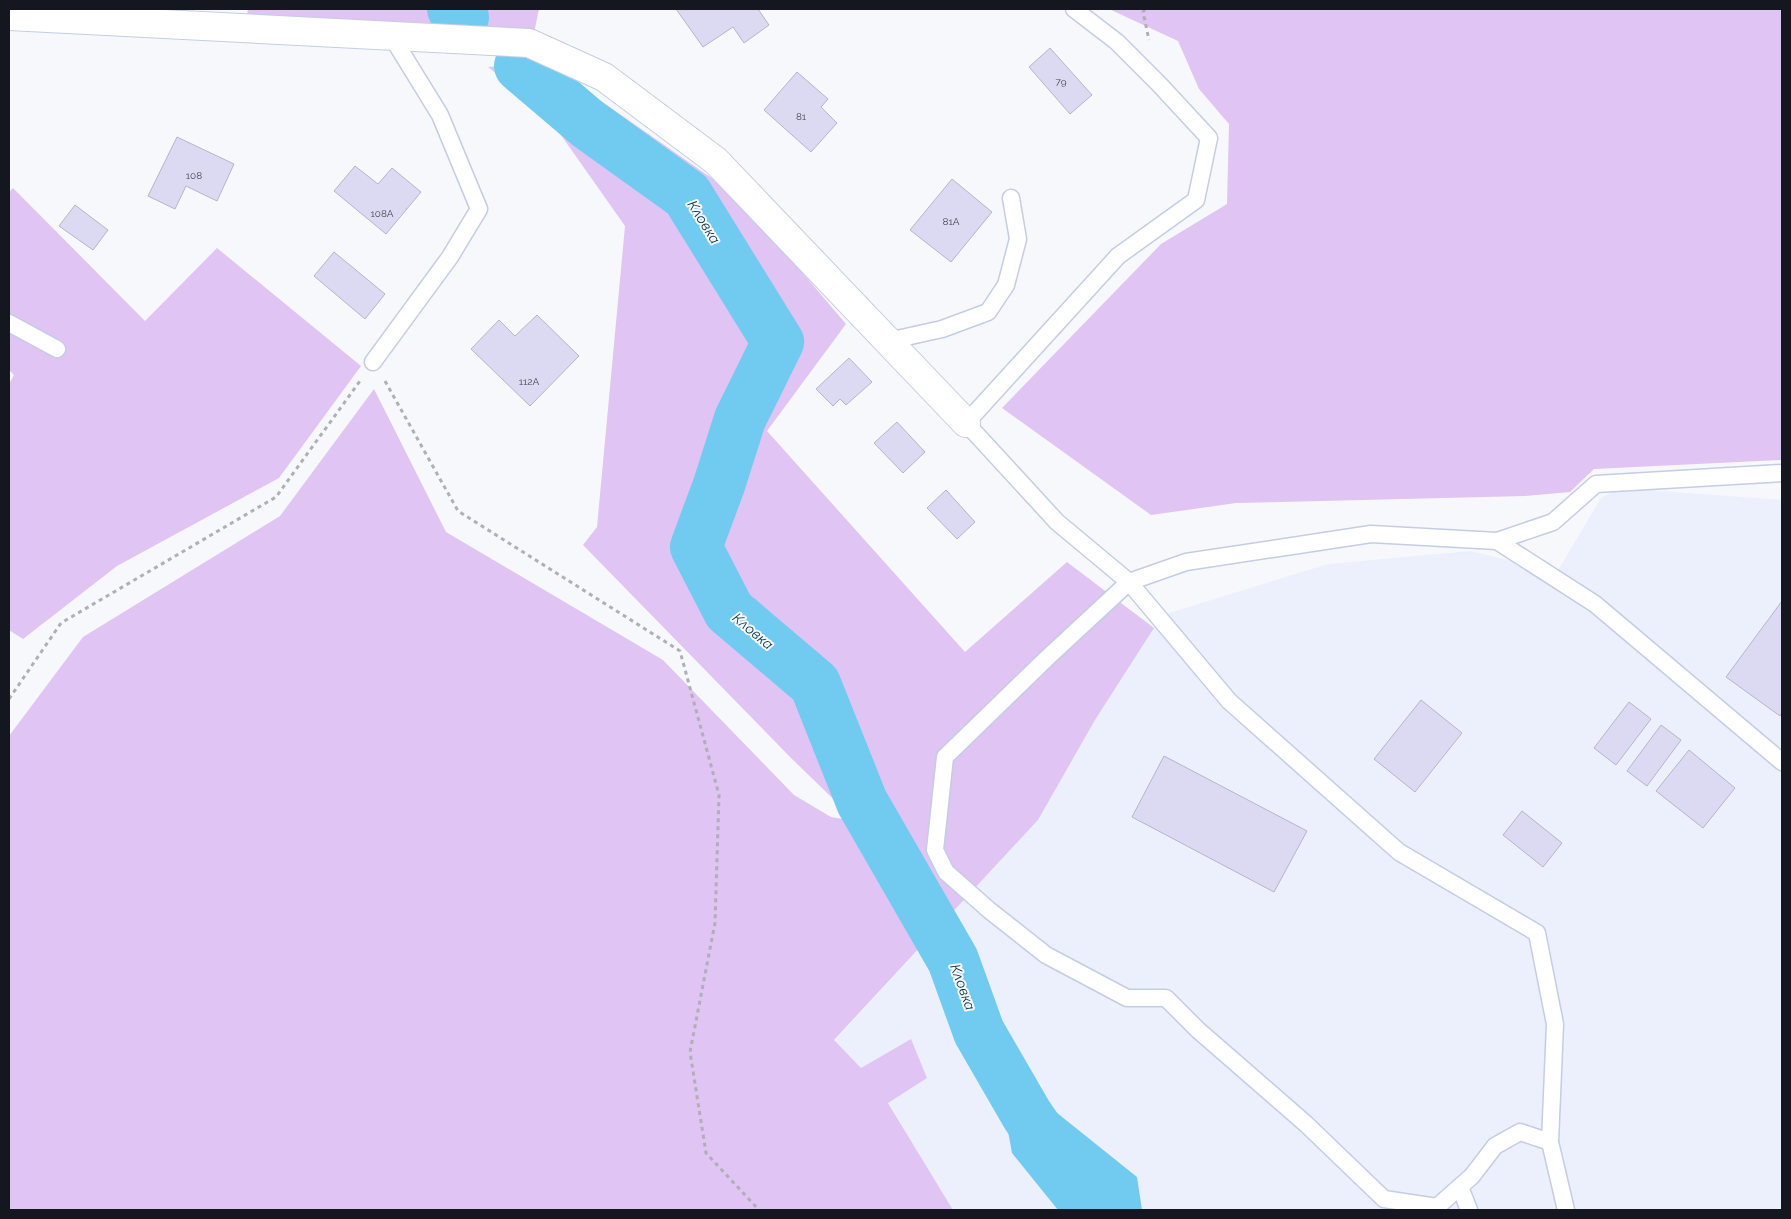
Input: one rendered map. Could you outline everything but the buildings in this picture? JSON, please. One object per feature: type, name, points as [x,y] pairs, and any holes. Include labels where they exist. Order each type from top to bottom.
[{"type":"street","points":[[9,16],[529,43],[604,77],[716,161],[966,423]]},
{"type":"lane","points":[[1074,9],[1117,42],[1209,138],[1196,200],[1118,256],[966,423],[1057,522],[1129,582],[1230,701],[1399,852],[1537,933],[1555,1024],[1550,1142],[1566,1210]]},
{"type":"lane","points":[[373,362],[450,258],[479,209],[440,115],[392,37]]},
{"type":"lane","points":[[888,341],[942,329],[988,312],[1006,285],[1018,239],[1011,198]]},
{"type":"lane","points":[[9,323],[57,349]]},
{"type":"lane","points":[[1550,1142],[1520,1132],[1496,1146],[1472,1176],[1437,1206],[1384,1199],[1306,1124],[1198,1030],[1166,998],[1127,998],[1046,955],[989,910],[946,872],[935,850],[946,757],[1129,582],[1186,562],[1371,534],[1497,540],[1553,522],[1596,484],[1782,473]]},
{"type":"lane","points":[[1497,540],[1595,604],[1782,762]]},
{"type":"lane","points":[[1460,1187],[1469,1210]]},
{"type":"path","points":[[9,699],[61,623],[276,497],[373,362],[458,512],[680,652],[719,795],[716,923],[690,1052],[706,1153],[759,1210]]},
{"type":"shaded area","points":[[248,9],[539,9],[534,33],[247,15]]},
{"type":"shaded area","points":[[1109,9],[1782,9],[1782,460],[1594,469],[1570,492],[1525,496],[1236,503],[1151,515],[1002,408],[1161,244],[1227,204],[1229,124],[1199,89],[1178,41]]},
{"type":"shaded area","points":[[545,62],[736,195],[846,324],[767,431],[965,652],[1067,562],[1154,628],[1095,720],[1038,820],[834,1040],[861,1068],[911,1039],[927,1078],[888,1103],[953,1210],[9,1210],[9,736],[83,637],[280,516],[374,389],[446,532],[663,660],[794,795],[831,817],[856,821],[791,758],[583,545],[597,527],[625,226],[544,111],[488,67]]},
{"type":"shaded area","points":[[13,188],[145,321],[217,248],[361,366],[279,478],[117,566],[23,639],[9,630],[9,384],[14,375],[9,370],[9,192]]},
{"type":"shaded area","points":[[1620,488],[1782,500],[1782,1210],[953,1210],[888,1102],[911,1039],[861,1068],[834,1041],[1038,820],[1095,720],[1154,628],[1169,613],[1328,564],[1470,551],[1557,572],[1601,498]]},
{"type":"water","points":[[996,1064],[1137,1177],[1142,1210],[1058,1210],[1012,1153]]},
{"type":"waterway","name":"Кловка","points":[[453,9],[463,17]]},
{"type":"waterway","name":"Кловка","points":[[520,66],[588,124],[687,195],[778,342],[740,419],[719,485],[696,547],[729,611],[815,684],[862,802],[953,960],[979,1032],[1027,1115],[1092,1210]]}]
